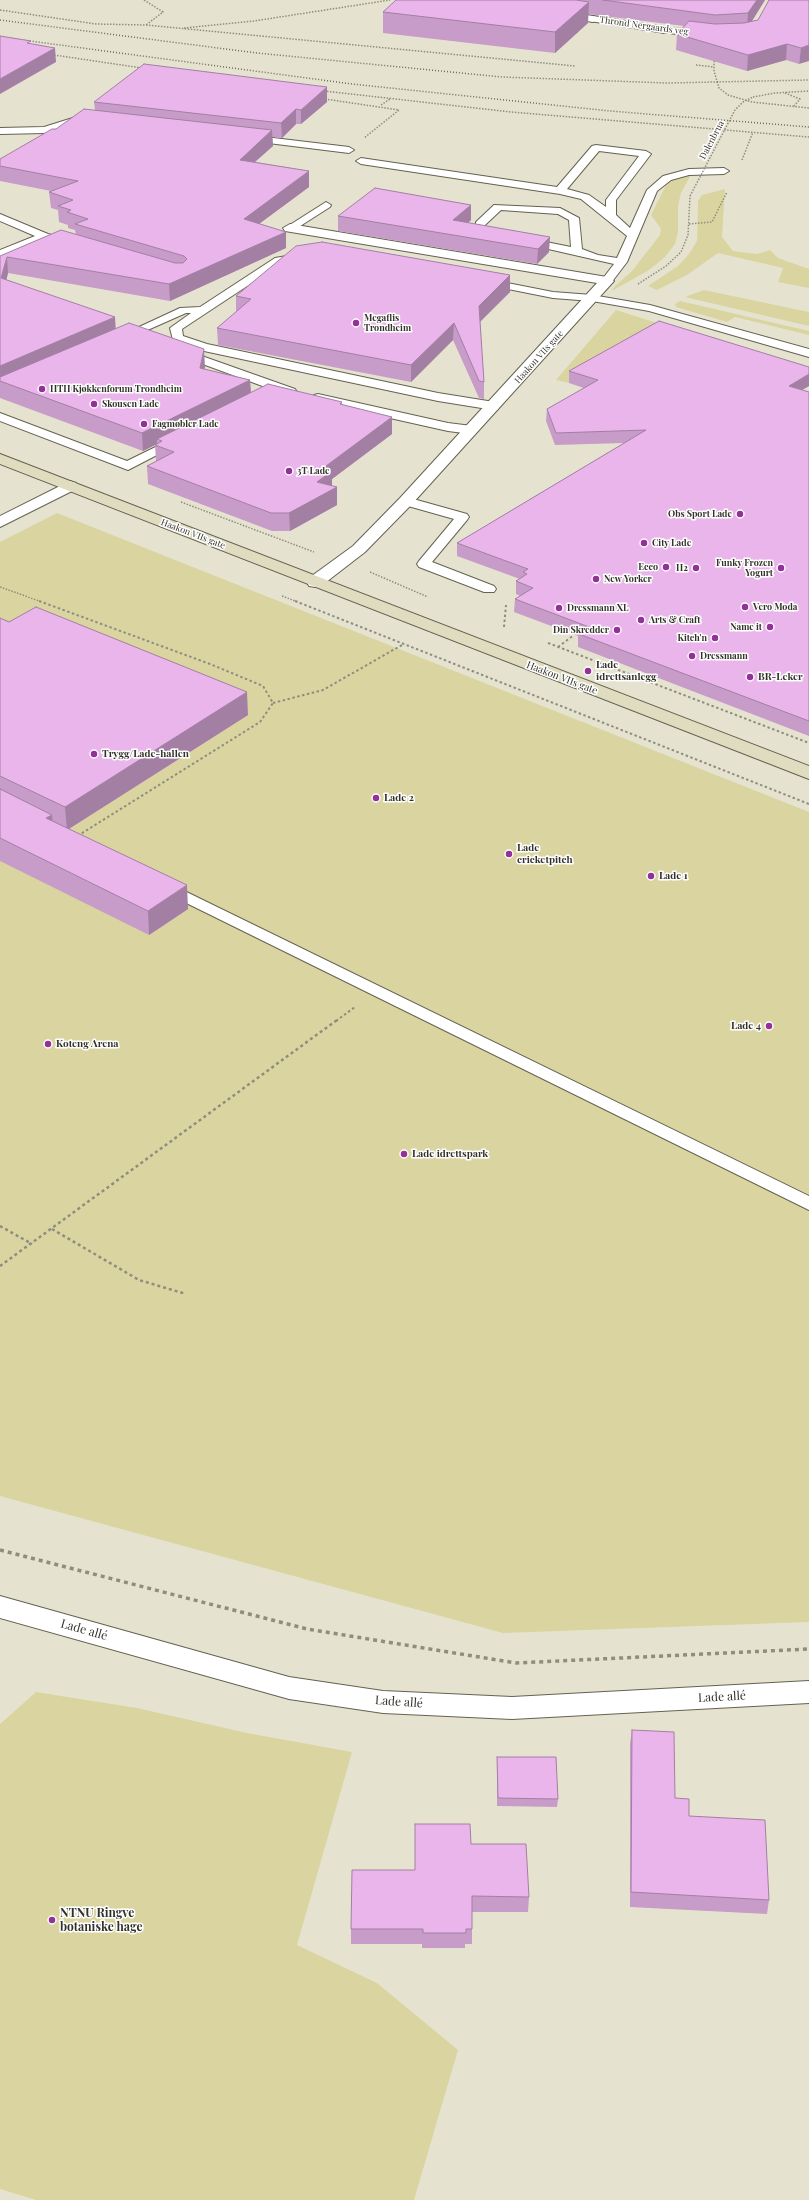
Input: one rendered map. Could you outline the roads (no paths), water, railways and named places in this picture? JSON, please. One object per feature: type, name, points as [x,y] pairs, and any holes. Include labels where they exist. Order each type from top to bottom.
[{"type":"main road","name":"Haakon VIIs gate","points":[[0,459],[809,773]]},
{"type":"street","points":[[547,13],[593,19]]},
{"type":"street","name":"Thrond Nergaards veg","points":[[665,30],[732,35]]},
{"type":"street","points":[[290,228],[607,281]]},
{"type":"street","name":"Haakon VIIs gate","points":[[315,582],[344,562],[406,502],[607,281]]},
{"type":"street","points":[[0,522],[70,486]]},
{"type":"street","name":"Lade allé","points":[[0,1606],[289,1688],[383,1702],[512,1708],[809,1692]]},
{"type":"lane","name":"Thrond Nergaards veg","points":[[593,19],[665,30]]},
{"type":"lane","points":[[0,132],[45,130],[79,119],[91,110]]},
{"type":"lane","points":[[79,119],[95,121]]},
{"type":"lane","points":[[238,137],[349,150]]},
{"type":"lane","points":[[560,191],[596,148],[646,154],[611,200],[611,216]]},
{"type":"lane","points":[[361,161],[560,191],[585,197],[611,216],[632,235]]},
{"type":"lane","points":[[607,281],[621,262],[652,190],[667,178],[689,172],[724,172]]},
{"type":"lane","points":[[290,228],[326,205]]},
{"type":"lane","points":[[577,251],[574,218],[560,211],[498,207],[480,224],[480,232],[577,251],[596,258],[621,262]]},
{"type":"lane","points":[[0,217],[44,236],[82,247]]},
{"type":"lane","points":[[0,231],[18,224]]},
{"type":"lane","points":[[0,254],[44,236]]},
{"type":"lane","points":[[315,254],[279,260],[176,328],[177,338],[204,347],[438,396],[494,406]]},
{"type":"lane","points":[[476,280],[553,295],[592,298],[650,308],[809,353]]},
{"type":"lane","points":[[116,340],[184,310],[208,307]]},
{"type":"lane","points":[[130,334],[144,339]]},
{"type":"lane","points":[[173,350],[281,389],[448,427],[472,430]]},
{"type":"lane","points":[[267,396],[281,389]]},
{"type":"lane","points":[[0,417],[128,466],[191,435]]},
{"type":"lane","points":[[406,502],[428,506],[462,517],[424,564],[489,589]]},
{"type":"lane","points":[[150,879],[809,1204]]},
{"type":"railway","points":[[0,20],[257,53],[502,77],[667,83],[809,80]]},
{"type":"railway","points":[[0,37],[352,84],[610,111],[809,127]]},
{"type":"place","name":"Megaflis Trondheim","points":[[356,323]]},
{"type":"place","name":"HTH Kjøkkenforum Trondheim","points":[[42,389]]},
{"type":"place","name":"Skousen Lade","points":[[94,404]]},
{"type":"place","name":"Fagmøbler Lade","points":[[144,424]]},
{"type":"place","name":"3T Lade","points":[[289,471]]},
{"type":"place","name":"Obs Sport Lade","points":[[740,514]]},
{"type":"place","name":"City Lade","points":[[644,543]]},
{"type":"place","name":"Ecco","points":[[666,567]]},
{"type":"place","name":"H2","points":[[696,568]]},
{"type":"place","name":"Funky Frozen Yogurt","points":[[781,568]]},
{"type":"place","name":"New Yorker","points":[[596,579]]},
{"type":"place","name":"Vero Moda","points":[[745,607]]},
{"type":"place","name":"Dressmann XL","points":[[559,608]]},
{"type":"place","name":"Arts & Craft","points":[[641,620]]},
{"type":"place","name":"Name it","points":[[770,627]]},
{"type":"place","name":"Din Skredder","points":[[617,630]]},
{"type":"place","name":"Kitch'n","points":[[715,638]]},
{"type":"place","name":"Dressmann","points":[[692,656]]},
{"type":"place","name":"Lade idrettsanlegg","points":[[588,671]]},
{"type":"place","name":"BR-Leker","points":[[750,677]]},
{"type":"place","name":"Trygg/Lade-hallen","points":[[94,754]]},
{"type":"place","name":"Lade 2","points":[[376,798]]},
{"type":"place","name":"Lade cricketpitch","points":[[509,854]]},
{"type":"place","name":"Lade 1","points":[[651,876]]},
{"type":"place","name":"Lade 4","points":[[769,1026]]},
{"type":"place","name":"Koteng Arena","points":[[48,1044]]},
{"type":"place","name":"Lade idrettspark","points":[[404,1154]]},
{"type":"place","name":"NTNU Ringve botaniske hage","points":[[52,1920]]}]
